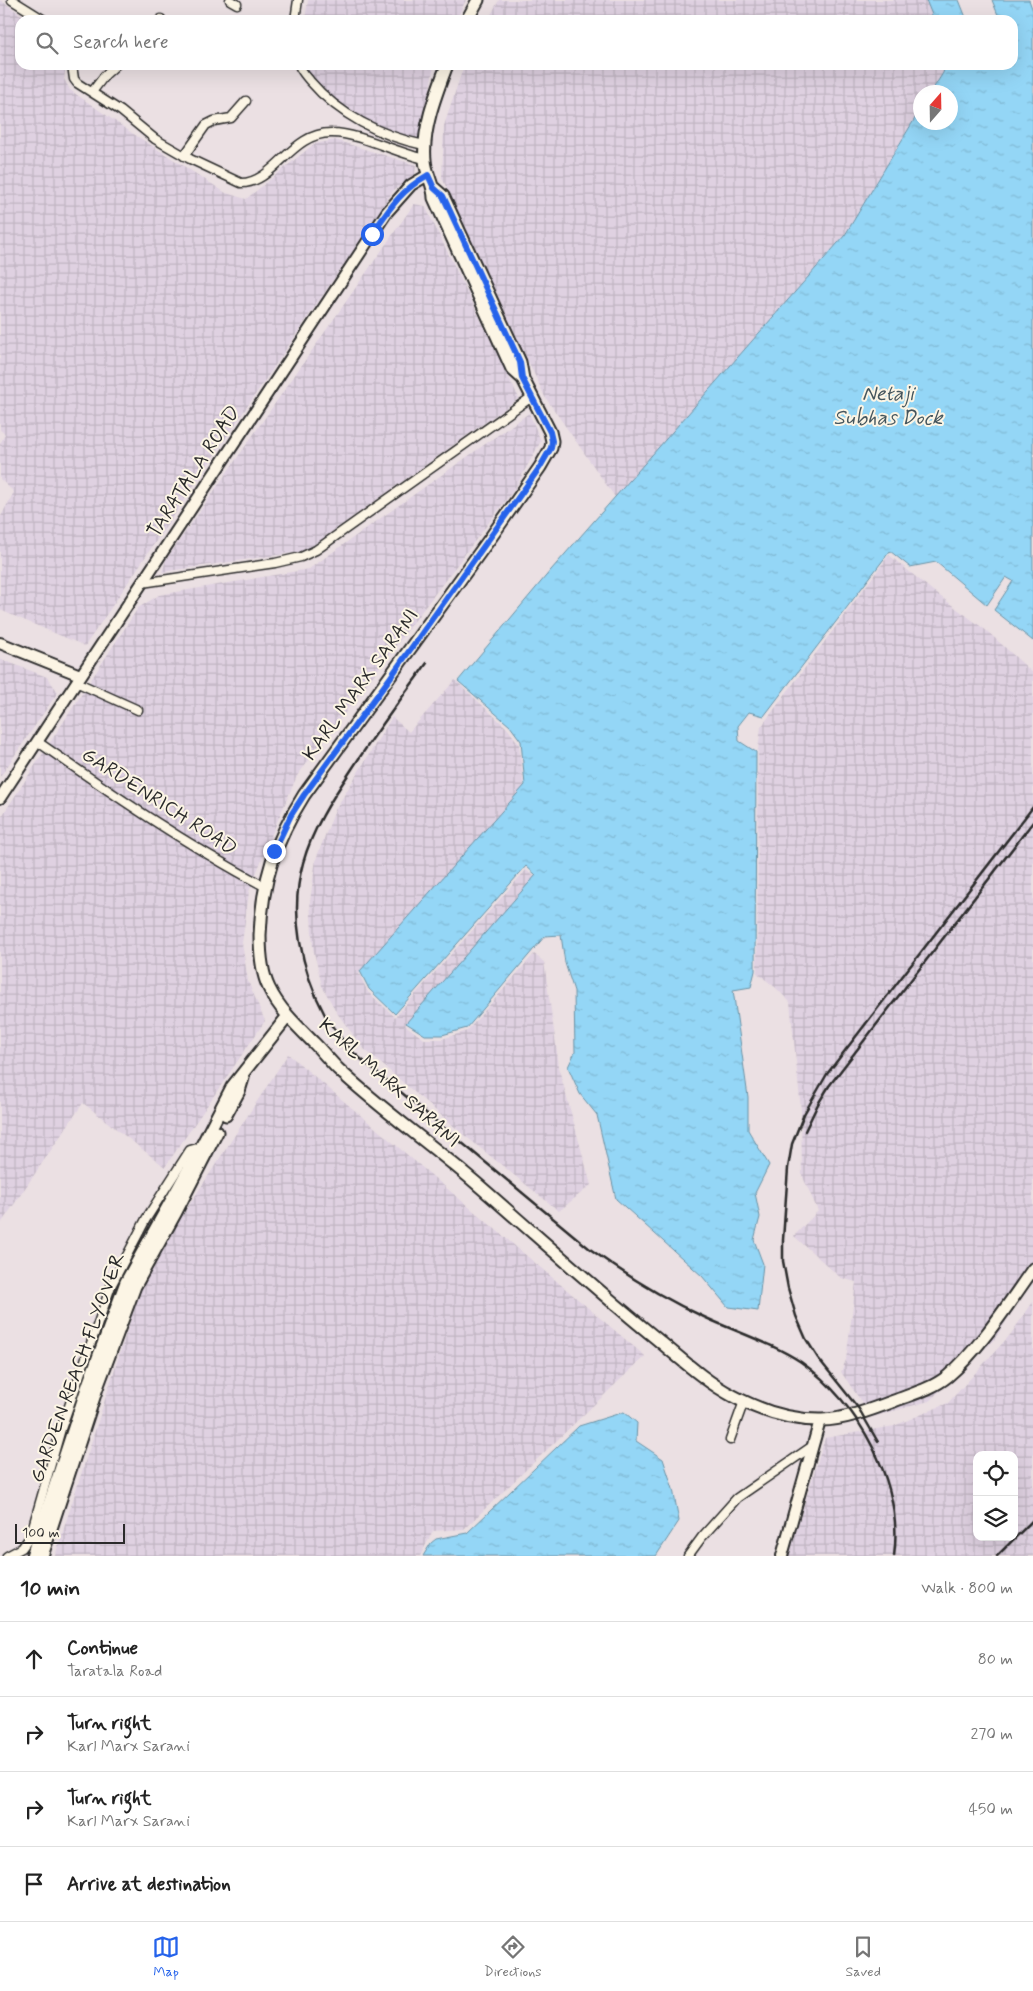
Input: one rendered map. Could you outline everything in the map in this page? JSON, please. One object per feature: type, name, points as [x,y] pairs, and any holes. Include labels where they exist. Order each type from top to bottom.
[{"type":"main road","points":[[470,15],[478,0]]},
{"type":"main road","name":"KARL MARX SARANI","points":[[446,70],[432,112],[424,145],[428,175],[434,188],[434,198],[512,369],[522,378],[550,432],[551,448],[491,537],[291,815],[278,843],[264,886],[261,907],[261,961],[268,986],[288,1016],[338,1068],[470,1178],[631,1318],[702,1376],[731,1396],[776,1414],[820,1420],[875,1408],[934,1386],[965,1360],[1001,1315],[1033,1269]]},
{"type":"main road","name":"GARDEN REACH FLYOVER","points":[[42,1556],[97,1388],[134,1286],[204,1150],[239,1091],[246,1071],[288,1016]]},
{"type":"main road","name":"GARDEN REACH FLYOVER","points":[[32,1556],[88,1385],[126,1282],[172,1210]]},
{"type":"street","points":[[12,0],[36,15]]},
{"type":"street","points":[[296,15],[298,0]]},
{"type":"street","points":[[73,70],[74,79],[77,83],[121,111],[155,139],[184,156],[241,183],[261,178],[298,145],[320,134],[348,135],[406,155],[425,159]]},
{"type":"street","points":[[92,92],[110,70]]},
{"type":"street","points":[[303,70],[321,94],[341,110],[361,122],[403,140],[424,145]]},
{"type":"street","points":[[184,156],[206,125],[214,121],[231,118],[246,101]]},
{"type":"street","name":"TARATALA ROAD","points":[[0,798],[387,212],[401,194],[411,185],[428,175]]},
{"type":"street","points":[[142,583],[275,563],[301,557],[316,550],[532,396]]},
{"type":"street","points":[[0,643],[78,678],[138,710]]},
{"type":"street","name":"GARDENRICH ROAD","points":[[38,742],[192,844],[225,865],[264,886]]},
{"type":"street","points":[[7,1556],[22,1548],[30,1537],[61,1429],[112,1286],[146,1219],[190,1150],[204,1150]]},
{"type":"street","points":[[730,1440],[744,1401]]},
{"type":"street","points":[[782,1556],[820,1420]]},
{"type":"street","points":[[688,1556],[702,1537],[737,1498],[811,1447]]},
{"type":"shaded area","points":[[0,0],[22,15],[15,15],[15,70],[65,70],[64,79],[70,90],[132,133],[226,193],[246,199],[314,144],[335,140],[416,165],[415,175],[394,190],[85,646],[0,610],[0,518],[14,492],[0,479],[0,444],[5,434],[0,430]]},
{"type":"shaded area","points":[[308,0],[466,0],[458,15],[306,15]]},
{"type":"shaded area","points":[[499,0],[926,0],[932,15],[491,15]]},
{"type":"shaded area","points":[[304,70],[433,70],[421,140],[364,121],[308,77]]},
{"type":"shaded area","points":[[462,70],[944,70],[935,85],[913,85],[913,122],[845,235],[615,497],[545,397],[442,178],[444,126]]},
{"type":"shaded area","points":[[414,204],[425,206],[519,398],[305,551],[162,572],[166,560]]},
{"type":"shaded area","points":[[529,413],[541,441],[515,488],[297,776],[249,892],[242,943],[248,981],[265,1021],[165,1167],[83,1103],[0,1225],[0,819],[138,608],[159,595],[309,569]]},
{"type":"shaded area","points":[[889,555],[987,631],[1033,673],[1033,1279],[994,1340],[929,1401],[872,1417],[841,1372],[846,1360],[856,1282],[841,1278],[794,1236],[818,1211],[802,1175],[801,1110],[790,1002],[757,973],[758,750],[761,727]]},
{"type":"shaded area","points":[[0,659],[47,677],[58,692],[0,777]]},
{"type":"shaded area","points":[[455,680],[507,728],[519,744],[524,787],[359,974],[368,992],[395,1017],[526,870],[535,877],[405,1025],[424,1039],[442,1039],[467,1031],[534,954],[544,962],[560,1073],[591,1185],[559,1211],[464,1135],[363,1048],[337,1013],[322,986],[313,948],[310,901],[316,859],[335,810],[392,717],[409,732]]},
{"type":"shaded area","points":[[288,1054],[645,1356],[464,1529],[433,1531],[420,1556],[55,1556],[146,1271]]},
{"type":"shaded area","points":[[1033,1302],[1033,1556],[788,1556],[825,1438],[894,1426],[948,1403],[1010,1335]]},
{"type":"water","points":[[926,0],[959,0],[965,15],[932,15]]},
{"type":"water","name":"Netaji Subhas Dock","points":[[992,0],[1029,0],[1033,11],[1033,641],[994,610],[1013,581],[1006,577],[987,605],[936,562],[910,567],[890,551],[764,716],[749,712],[738,726],[739,741],[756,752],[755,971],[751,987],[733,990],[748,1097],[748,1130],[769,1165],[755,1193],[760,1217],[754,1240],[763,1264],[758,1311],[728,1307],[702,1276],[616,1199],[597,1115],[580,1094],[568,1067],[575,1052],[574,991],[565,963],[561,935],[545,936],[467,1028],[442,1035],[425,1035],[406,1023],[536,875],[526,866],[395,1014],[369,989],[360,971],[525,785],[521,741],[510,726],[458,681],[551,570],[845,235],[913,122],[913,130],[958,130],[958,85],[935,85],[944,70],[1018,70],[1018,15],[998,15]]},
{"type":"water","points":[[624,1412],[637,1423],[636,1441],[663,1459],[673,1489],[679,1521],[656,1556],[423,1556],[431,1543],[436,1539],[467,1533],[579,1426]]},
{"type":"railway","points":[[427,663],[336,793],[317,827],[303,863],[299,882],[297,921],[309,979],[325,1015],[355,1054],[590,1249],[659,1294],[704,1317],[779,1349],[801,1362],[822,1379],[841,1399],[858,1422],[873,1447],[884,1474],[892,1501],[895,1529],[894,1556]]},
{"type":"railway","points":[[878,1442],[859,1409],[818,1358],[806,1339],[796,1316],[783,1261],[788,1168],[792,1144],[804,1114],[827,1074],[1033,807]]},
{"type":"railway","points":[[805,1131],[829,1086],[1033,822]]},
{"type":"railway","points":[[997,1556],[1033,1520]]},
{"type":"route","points":[[274,851],[291,815],[304,795],[514,505],[551,448],[550,432],[522,378],[520,362],[443,196],[434,188],[428,175],[411,185],[401,194],[372,234]]}]
